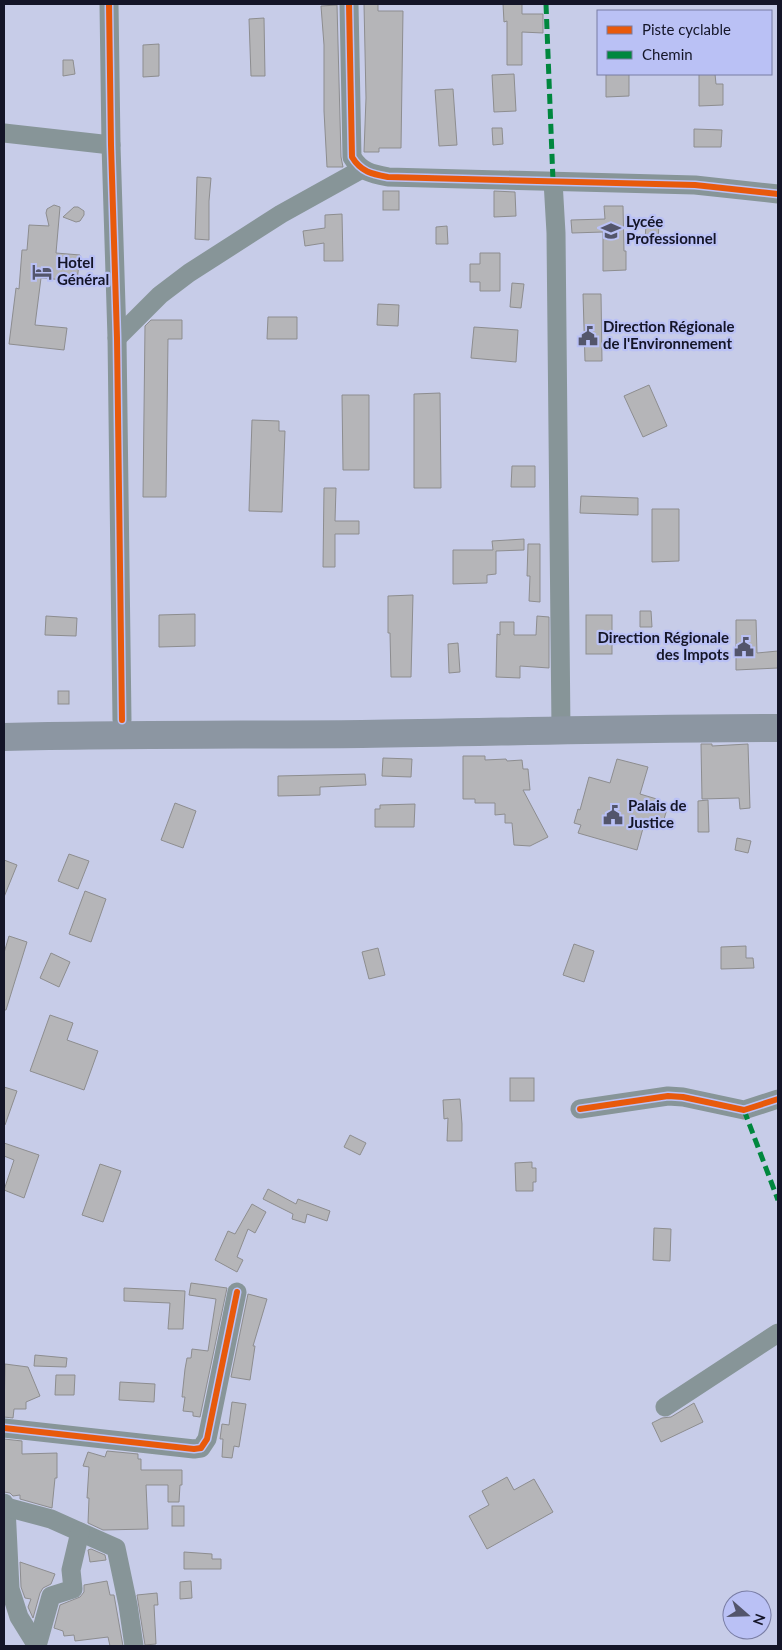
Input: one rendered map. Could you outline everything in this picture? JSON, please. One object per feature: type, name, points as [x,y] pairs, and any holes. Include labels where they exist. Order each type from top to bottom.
[{"type":"highway","points":[[656,722],[778,713]]},
{"type":"highway","points":[[4,722],[122,720],[361,727]]},
{"type":"highway","points":[[4,737],[561,722],[656,722],[778,728]]},
{"type":"street","points":[[109,4],[117,338],[122,720]]},
{"type":"street","points":[[349,4],[352,157],[362,170],[371,174],[388,177],[695,185],[778,194]]},
{"type":"street","points":[[4,133],[111,145]]},
{"type":"street","points":[[117,338],[160,295],[189,273],[281,214],[362,170]]},
{"type":"street","points":[[553,181],[556,233],[561,722]]},
{"type":"street","points":[[580,1109],[668,1096],[683,1097],[744,1110],[778,1100]]},
{"type":"street","points":[[4,1428],[194,1449],[201,1448],[207,1439],[237,1292]]},
{"type":"street","points":[[665,1407],[778,1333]]},
{"type":"street","points":[[37,1646],[19,1617],[10,1589],[5,1505],[51,1518],[116,1548],[128,1605],[134,1646]]},
{"type":"street","points":[[37,1646],[51,1596],[73,1589],[71,1570],[80,1532]]},
{"type":"building","points":[[364,4],[378,4],[378,11],[403,11],[401,148],[379,148],[379,152],[364,152],[366,98]]},
{"type":"building","points":[[503,4],[522,4],[522,14],[543,14],[543,33],[522,32],[522,65],[507,65],[507,21],[504,22]]},
{"type":"building","points":[[337,5],[341,157],[343,167],[327,167],[324,111],[324,45],[321,6]]},
{"type":"building","points":[[264,18],[265,76],[251,76],[249,19]]},
{"type":"building","points":[[159,44],[159,76],[143,77],[143,45]]},
{"type":"building","points":[[63,60],[73,60],[75,74],[63,76]]},
{"type":"building","points":[[514,74],[516,111],[494,112],[492,75]]},
{"type":"building","points":[[606,75],[629,75],[629,96],[606,97]]},
{"type":"building","points":[[699,75],[715,75],[716,84],[723,84],[723,105],[699,106]]},
{"type":"building","points":[[453,89],[457,145],[439,146],[435,90]]},
{"type":"building","points":[[492,128],[502,128],[503,144],[493,145]]},
{"type":"building","points":[[694,129],[722,130],[721,147],[694,147]]},
{"type":"building","points":[[197,177],[211,178],[209,240],[195,239]]},
{"type":"building","points":[[383,191],[399,191],[399,210],[383,210]]},
{"type":"building","points":[[494,191],[515,192],[516,216],[494,217]]},
{"type":"building","points":[[54,205],[60,207],[56,253],[80,255],[77,281],[41,278],[35,325],[67,328],[64,350],[9,344],[16,288],[19,289],[22,250],[27,250],[29,225],[49,226],[46,213],[47,209]]},
{"type":"building","points":[[604,206],[623,206],[626,270],[603,271],[603,232],[572,233],[571,220],[605,219]]},
{"type":"building","points":[[74,207],[84,211],[80,221],[76,222],[63,217]]},
{"type":"building","points":[[342,214],[343,261],[324,261],[324,243],[305,246],[303,231],[325,228],[325,215]]},
{"type":"building","points":[[646,225],[659,225],[658,241],[645,240]]},
{"type":"building","points":[[447,226],[448,244],[436,244],[436,227]]},
{"type":"building","points":[[480,253],[500,253],[500,291],[480,291],[480,282],[470,282],[470,264],[480,264]]},
{"type":"building","points":[[512,283],[524,284],[521,308],[510,307]]},
{"type":"building","points":[[583,294],[601,294],[602,361],[585,361]]},
{"type":"building","points":[[378,304],[399,305],[398,326],[377,325]]},
{"type":"building","points":[[268,317],[297,317],[297,339],[267,339]]},
{"type":"building","points":[[151,320],[182,320],[182,339],[168,339],[166,497],[143,497],[145,326]]},
{"type":"building","points":[[474,327],[518,330],[516,362],[471,358]]},
{"type":"building","points":[[649,385],[667,426],[643,437],[624,396]]},
{"type":"building","points":[[440,393],[441,488],[414,488],[414,394]]},
{"type":"building","points":[[342,395],[369,395],[369,470],[343,470]]},
{"type":"building","points":[[252,420],[279,421],[279,431],[285,431],[282,512],[249,511]]},
{"type":"building","points":[[512,466],[535,466],[535,487],[511,487]]},
{"type":"building","points":[[324,488],[336,488],[335,521],[359,521],[359,534],[335,534],[335,567],[323,567]]},
{"type":"building","points":[[581,496],[638,498],[638,515],[580,513]]},
{"type":"building","points":[[652,509],[679,509],[679,561],[652,562]]},
{"type":"building","points":[[524,539],[524,550],[496,551],[496,574],[487,575],[487,583],[453,584],[453,550],[493,550],[492,541]]},
{"type":"building","points":[[528,544],[540,544],[540,602],[529,601],[530,576],[527,576]]},
{"type":"building","points":[[413,595],[411,677],[391,677],[388,596]]},
{"type":"building","points":[[640,611],[651,611],[652,627],[640,627]]},
{"type":"building","points":[[195,614],[195,646],[159,647],[159,615]]},
{"type":"building","points":[[586,615],[612,615],[612,654],[586,654]]},
{"type":"building","points":[[46,616],[77,618],[76,636],[45,635]]},
{"type":"building","points":[[537,616],[549,617],[549,668],[520,666],[520,678],[496,677],[497,634],[500,635],[500,622],[514,622],[514,635],[536,635]]},
{"type":"building","points":[[736,620],[756,620],[757,653],[778,651],[778,668],[736,670]]},
{"type":"building","points":[[458,643],[460,672],[449,673],[448,644]]},
{"type":"building","points":[[58,691],[69,691],[69,704],[58,704]]},
{"type":"building","points":[[701,744],[712,744],[712,746],[748,744],[750,808],[740,809],[739,798],[702,799]]},
{"type":"building","points":[[463,756],[485,756],[485,760],[522,760],[523,769],[528,769],[530,790],[523,790],[548,837],[530,846],[514,845],[512,823],[505,823],[505,814],[495,815],[495,803],[475,803],[475,799],[463,799]]},
{"type":"building","points":[[383,758],[412,759],[411,777],[382,776]]},
{"type":"building","points":[[617,759],[648,767],[640,794],[660,800],[658,807],[667,809],[662,826],[645,821],[637,850],[578,833],[581,825],[574,823],[578,809],[580,810],[589,777],[610,783]]},
{"type":"building","points":[[365,774],[366,785],[320,787],[320,795],[278,796],[278,776]]},
{"type":"building","points":[[708,800],[709,832],[698,832],[698,801]]},
{"type":"building","points":[[175,803],[196,811],[183,848],[161,840]]},
{"type":"building","points":[[415,804],[414,827],[375,827],[375,809],[380,809],[380,805]]},
{"type":"building","points":[[737,838],[751,841],[748,853],[735,850]]},
{"type":"building","points":[[69,854],[89,861],[78,889],[58,881]]},
{"type":"building","points":[[4,860],[17,865],[4,897]]},
{"type":"building","points":[[85,891],[106,899],[91,942],[69,934]]},
{"type":"building","points":[[9,936],[27,942],[6,1010],[4,1010],[4,953]]},
{"type":"building","points":[[574,944],[594,951],[584,982],[563,975]]},
{"type":"building","points":[[746,946],[746,958],[753,958],[754,968],[721,969],[721,947]]},
{"type":"building","points":[[378,948],[385,975],[369,979],[362,952]]},
{"type":"building","points":[[51,953],[70,962],[59,987],[40,978]]},
{"type":"building","points":[[50,1015],[73,1023],[67,1040],[98,1051],[84,1090],[30,1071]]},
{"type":"building","points":[[510,1078],[534,1078],[534,1101],[510,1101]]},
{"type":"building","points":[[4,1087],[17,1091],[5,1125],[4,1125]]},
{"type":"building","points":[[460,1099],[462,1141],[447,1141],[448,1118],[444,1119],[443,1100]]},
{"type":"building","points":[[350,1135],[366,1143],[360,1155],[344,1147]]},
{"type":"building","points":[[4,1143],[39,1155],[24,1198],[4,1190],[14,1160],[4,1156]]},
{"type":"building","points":[[532,1162],[532,1168],[536,1168],[536,1182],[533,1182],[533,1191],[516,1191],[515,1163]]},
{"type":"building","points":[[100,1164],[121,1171],[103,1222],[82,1215]]},
{"type":"building","points":[[268,1189],[296,1204],[298,1199],[330,1211],[327,1221],[307,1214],[305,1223],[292,1219],[293,1214],[263,1199]]},
{"type":"building","points":[[252,1204],[266,1212],[255,1233],[248,1229],[237,1257],[243,1260],[237,1272],[215,1260],[228,1231],[235,1234]]},
{"type":"building","points":[[654,1228],[671,1229],[670,1261],[653,1260]]},
{"type":"building","points":[[191,1283],[227,1288],[200,1417],[193,1416],[193,1412],[183,1411],[185,1397],[182,1397],[185,1369],[187,1358],[191,1358],[192,1349],[208,1351],[216,1299],[189,1295]]},
{"type":"building","points":[[124,1288],[185,1291],[183,1329],[168,1329],[170,1303],[124,1301]]},
{"type":"building","points":[[248,1294],[267,1299],[253,1346],[255,1346],[250,1380],[231,1377]]},
{"type":"building","points":[[35,1355],[67,1358],[66,1367],[34,1366]]},
{"type":"building","points":[[5,1364],[28,1367],[40,1396],[26,1402],[26,1409],[14,1409],[13,1418],[4,1417]]},
{"type":"building","points":[[56,1375],[75,1375],[74,1395],[55,1395]]},
{"type":"building","points":[[120,1382],[155,1384],[154,1402],[119,1400]]},
{"type":"building","points":[[232,1402],[246,1404],[239,1447],[234,1446],[232,1458],[222,1457],[223,1439],[220,1439],[222,1424],[229,1425]]},
{"type":"building","points":[[694,1403],[703,1422],[661,1442],[652,1423],[662,1418],[671,1417]]},
{"type":"building","points":[[4,1439],[22,1441],[22,1454],[57,1453],[57,1478],[55,1478],[52,1508],[20,1499],[20,1495],[13,1496],[10,1493],[4,1492]]},
{"type":"building","points":[[107,1451],[138,1454],[138,1459],[141,1459],[141,1470],[182,1470],[179,1502],[168,1502],[168,1485],[146,1485],[148,1529],[103,1530],[88,1523],[89,1467],[83,1466],[88,1452],[105,1457]]},
{"type":"building","points":[[507,1477],[514,1490],[534,1479],[553,1512],[487,1549],[469,1516],[489,1505],[482,1491]]},
{"type":"building","points":[[172,1506],[184,1506],[184,1526],[172,1526]]},
{"type":"building","points":[[91,1549],[105,1555],[106,1560],[90,1562],[88,1550]]},
{"type":"building","points":[[184,1552],[212,1554],[212,1559],[221,1559],[221,1569],[184,1569]]},
{"type":"building","points":[[20,1562],[55,1574],[51,1584],[43,1588],[40,1593],[33,1618],[28,1607],[31,1599],[25,1598],[21,1587]]},
{"type":"building","points":[[107,1581],[110,1595],[114,1595],[123,1646],[110,1646],[108,1637],[75,1641],[74,1635],[64,1636],[63,1631],[54,1628],[60,1605],[80,1597],[84,1592],[84,1585]]},
{"type":"building","points":[[191,1581],[192,1598],[180,1599],[180,1582]]},
{"type":"building","points":[[157,1593],[158,1605],[154,1605],[156,1644],[145,1645],[137,1595]]},
{"type":"marked path","points":[[546,4],[553,181]]},
{"type":"marked path","points":[[744,1110],[778,1200]]},
{"type":"cycle path","points":[[109,4],[117,338],[122,720]]},
{"type":"cycle path","points":[[349,4],[352,157],[367,172],[388,177],[695,185],[778,194]]},
{"type":"cycle path","points":[[580,1109],[668,1096],[683,1097],[744,1110],[778,1099]]},
{"type":"cycle path","points":[[4,1428],[194,1449],[201,1448],[207,1439],[237,1292]]},
{"type":"place","name":"Lycée Professionnel","points":[[611,231]]},
{"type":"place","name":"Hotel Général","points":[[42,272]]},
{"type":"place","name":"Direction Régionale de l'Environnement","points":[[588,336]]},
{"type":"place","name":"Direction Régionale des Impots","points":[[744,647]]},
{"type":"place","name":"Palais de Justice","points":[[613,815]]}]
